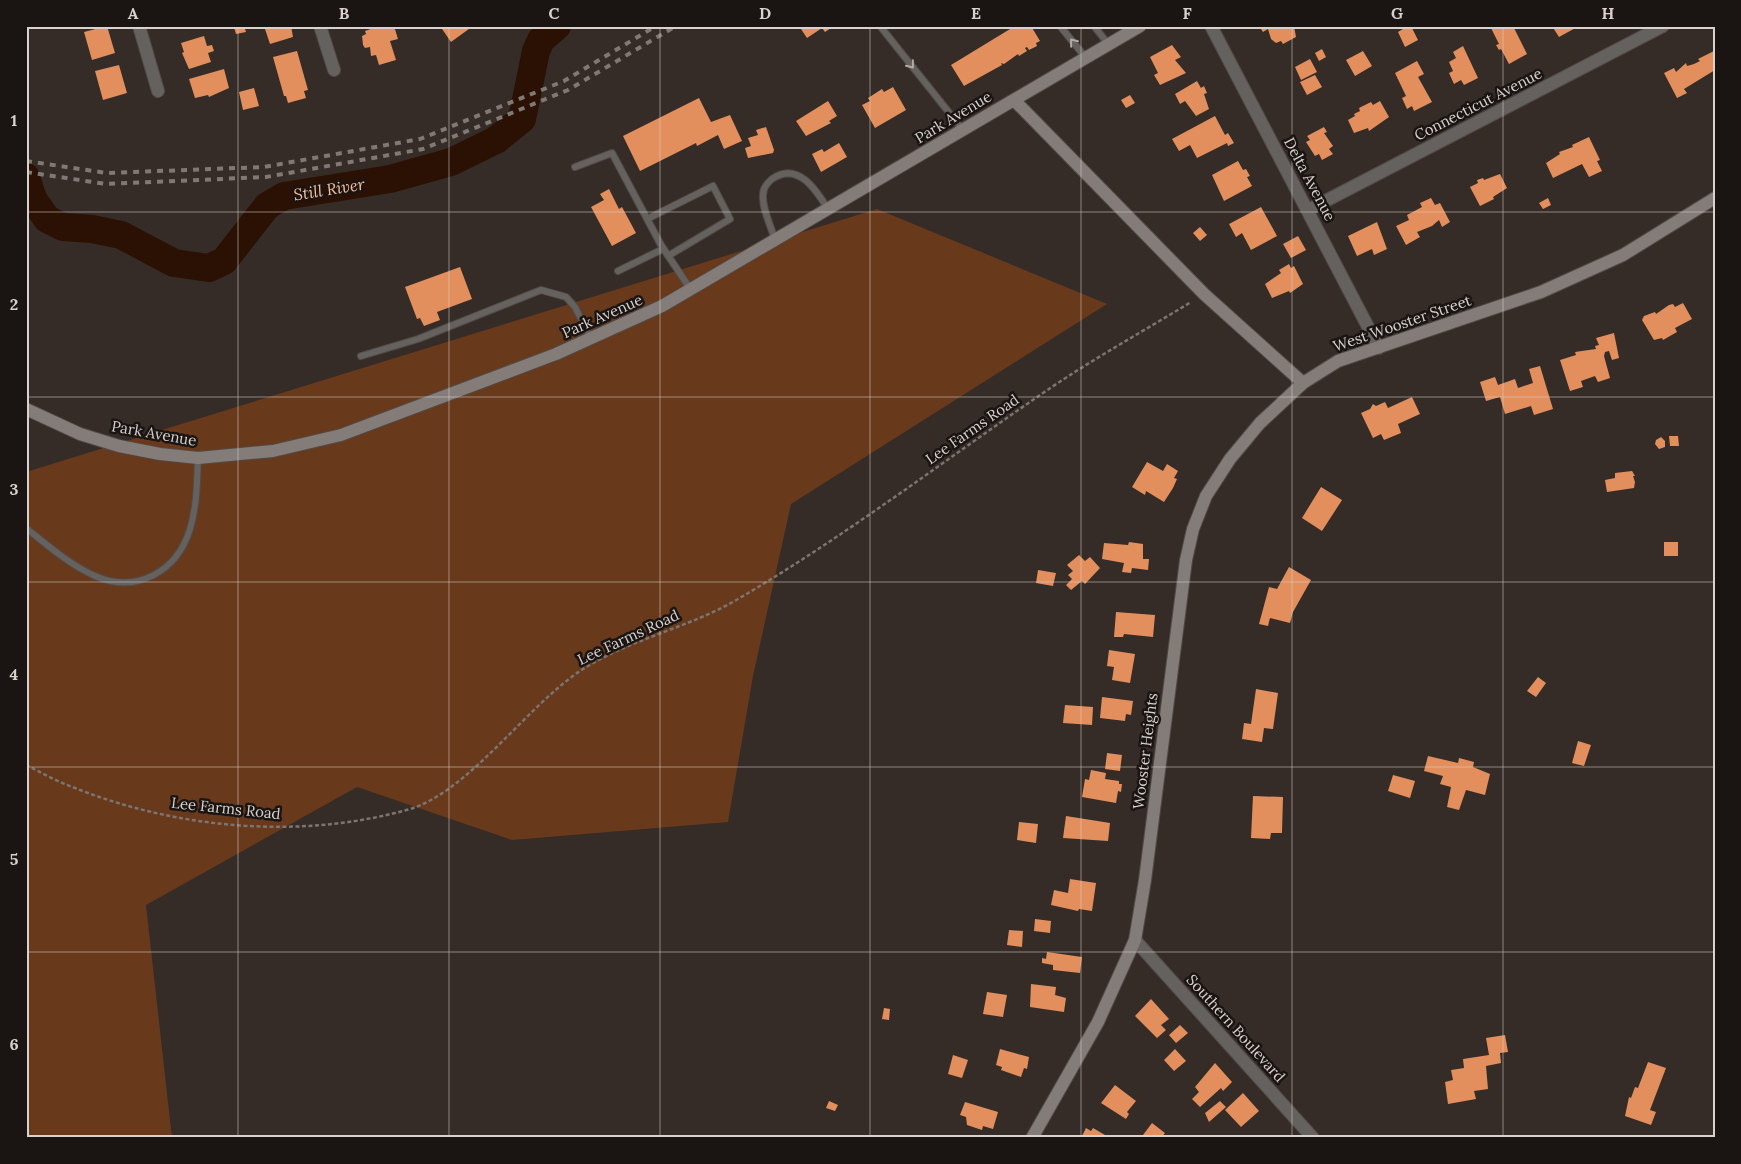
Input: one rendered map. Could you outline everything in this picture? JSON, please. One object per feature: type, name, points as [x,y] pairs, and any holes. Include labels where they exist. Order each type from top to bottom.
[{"type":"main road","name":"Park Avenue","points":[[26,409],[39,417],[80,434],[119,446],[198,458],[273,452],[341,435],[434,401],[591,339],[690,290],[1140,26]]},
{"type":"main road","points":[[1014,100],[1204,294],[1304,383]]},
{"type":"main road","name":"West Wooster Street","points":[[1304,383],[1338,361],[1541,292],[1623,255],[1715,198]]},
{"type":"main road","name":"Wooster Heights","points":[[1032,1138],[1098,1022],[1135,940],[1145,880],[1186,560],[1193,529],[1206,496],[1230,459],[1260,423],[1304,383]]},
{"type":"street","points":[[139,26],[158,90]]},
{"type":"street","points":[[320,26],[334,70]]},
{"type":"street","name":"Delta Avenue","points":[[1211,26],[1379,348]]},
{"type":"street","name":"Connecticut Avenue","points":[[1308,210],[1663,26]]},
{"type":"street","name":"Southern Boulevard","points":[[1135,940],[1313,1138]]},
{"type":"lane","points":[[880,26],[963,130]]},
{"type":"lane","points":[[1060,26],[1086,58]]},
{"type":"lane","points":[[1094,26],[1109,45]]},
{"type":"lane","points":[[575,167],[612,153],[664,249],[690,290]]},
{"type":"lane","points":[[776,241],[762,197],[763,189],[774,178],[784,174],[797,174],[817,191],[828,210]]},
{"type":"lane","points":[[647,219],[714,186],[730,218],[668,256]]},
{"type":"lane","points":[[618,271],[664,249]]},
{"type":"lane","points":[[361,356],[418,339],[541,290],[566,297],[575,307],[591,339]]},
{"type":"lane","points":[[26,528],[56,552],[95,576],[129,584],[155,576],[174,559],[189,531],[196,502],[198,458]]},
{"type":"path","name":"Lee Farms Road","points":[[26,766],[75,788],[139,808],[196,820],[265,827],[322,825],[379,817],[415,807],[451,786],[485,756],[532,709],[580,671],[614,653],[735,601],[834,538],[1046,391],[1204,294]]},
{"type":"shaded area","points":[[877,209],[1107,304],[791,504],[753,676],[728,822],[512,840],[357,787],[146,905],[172,1138],[26,1138],[26,472]]},
{"type":"building","points":[[107,26],[115,53],[92,60],[84,32]]},
{"type":"building","points":[[244,26],[246,32],[236,34],[234,27]]},
{"type":"building","points":[[264,26],[291,26],[293,37],[270,44]]},
{"type":"building","points":[[379,26],[386,28],[394,26],[398,39],[390,41],[396,60],[379,65],[376,55],[371,56],[370,47],[365,48],[363,45],[362,36],[366,34],[365,31]]},
{"type":"building","points":[[440,26],[473,26],[451,42]]},
{"type":"building","points":[[799,26],[830,26],[831,28],[825,32],[822,28],[807,38]]},
{"type":"building","points":[[1015,26],[1031,26],[1040,41],[1036,43],[1037,46],[1029,50],[1027,47],[1025,48],[1027,51],[1019,56],[1018,54],[1004,64],[1001,63],[1002,65],[964,86],[951,65]]},
{"type":"building","points":[[1259,26],[1294,26],[1296,37],[1283,44],[1281,41],[1276,43],[1271,39],[1268,29],[1263,32]]},
{"type":"building","points":[[1411,26],[1418,40],[1405,47],[1398,32]]},
{"type":"building","points":[[1494,26],[1513,26],[1527,54],[1509,64],[1501,49],[1499,50],[1496,45],[1499,44],[1491,28]]},
{"type":"building","points":[[1552,26],[1579,26],[1559,37]]},
{"type":"building","points":[[204,36],[207,46],[212,45],[214,51],[208,53],[211,62],[189,69],[182,53],[184,52],[181,43]]},
{"type":"building","points":[[1172,45],[1181,57],[1175,60],[1186,73],[1160,85],[1154,75],[1158,73],[1150,57]]},
{"type":"building","points":[[1463,46],[1478,78],[1464,85],[1461,80],[1454,84],[1449,73],[1453,71],[1449,62],[1456,58],[1453,52]]},
{"type":"building","points":[[1322,49],[1326,57],[1319,61],[1315,53]]},
{"type":"building","points":[[297,51],[308,90],[304,91],[306,98],[288,103],[286,96],[284,96],[273,57]]},
{"type":"building","points":[[1363,51],[1372,66],[1355,76],[1346,60]]},
{"type":"building","points":[[1714,51],[1715,70],[1684,89],[1687,93],[1677,98],[1664,73],[1674,68],[1676,72],[1686,63],[1687,66],[1694,64],[1700,61],[1698,59]]},
{"type":"building","points":[[1310,59],[1317,72],[1301,80],[1295,67]]},
{"type":"building","points":[[1417,61],[1424,74],[1418,77],[1432,102],[1414,111],[1412,106],[1407,109],[1402,98],[1406,96],[1395,73]]},
{"type":"building","points":[[119,65],[127,93],[103,100],[95,71]]},
{"type":"building","points":[[224,69],[229,88],[209,97],[208,95],[195,98],[189,79]]},
{"type":"building","points":[[1315,75],[1322,87],[1307,95],[1300,82]]},
{"type":"building","points":[[1197,81],[1201,88],[1204,86],[1207,93],[1204,94],[1209,109],[1196,116],[1185,101],[1180,104],[1175,94]]},
{"type":"building","points":[[893,87],[906,110],[875,128],[862,105],[870,101],[868,98],[882,89],[884,92]]},
{"type":"building","points":[[254,88],[259,106],[243,110],[239,92]]},
{"type":"building","points":[[1130,95],[1135,103],[1126,108],[1121,100]]},
{"type":"building","points":[[699,98],[711,122],[730,115],[742,141],[724,149],[718,135],[697,146],[696,143],[640,171],[623,136]]},
{"type":"building","points":[[828,101],[837,116],[829,121],[831,123],[806,136],[796,121]]},
{"type":"building","points":[[1380,101],[1389,117],[1369,131],[1368,128],[1354,133],[1348,120],[1360,111],[1359,108],[1371,102],[1373,105]]},
{"type":"building","points":[[1215,116],[1225,135],[1228,133],[1234,143],[1228,146],[1227,143],[1197,158],[1190,145],[1179,151],[1172,139]]},
{"type":"building","points":[[766,127],[774,150],[773,153],[748,158],[745,148],[751,146],[748,138],[758,135],[756,130]]},
{"type":"building","points":[[1324,127],[1327,132],[1324,133],[1333,146],[1329,149],[1333,154],[1322,160],[1319,154],[1315,156],[1306,142],[1310,140],[1307,136]]},
{"type":"building","points":[[1589,137],[1600,160],[1597,161],[1602,171],[1589,177],[1582,164],[1553,178],[1546,163],[1560,154],[1559,152],[1573,147],[1572,145]]},
{"type":"building","points":[[839,143],[847,157],[821,172],[812,154],[822,149],[824,152]]},
{"type":"building","points":[[1238,161],[1243,170],[1246,169],[1250,176],[1247,177],[1252,186],[1224,201],[1212,175]]},
{"type":"building","points":[[1500,174],[1507,188],[1493,197],[1494,199],[1480,206],[1470,187],[1478,183],[1477,180],[1483,178],[1484,180]]},
{"type":"building","points":[[609,189],[619,209],[622,207],[636,233],[612,246],[591,207],[604,200],[600,194]]},
{"type":"building","points":[[1431,198],[1435,205],[1440,203],[1450,222],[1442,227],[1439,220],[1432,226],[1417,232],[1420,237],[1406,245],[1396,226],[1409,220],[1407,215],[1422,207],[1420,203]]},
{"type":"building","points":[[1548,198],[1551,205],[1543,209],[1539,203]]},
{"type":"building","points":[[1261,207],[1277,236],[1251,250],[1242,233],[1236,237],[1229,224]]},
{"type":"building","points":[[1377,222],[1387,249],[1374,255],[1372,249],[1357,256],[1348,236]]},
{"type":"building","points":[[1200,227],[1207,235],[1200,241],[1193,233]]},
{"type":"building","points":[[1298,236],[1306,250],[1291,258],[1283,244]]},
{"type":"building","points":[[1289,264],[1291,268],[1294,266],[1303,284],[1290,293],[1289,291],[1272,298],[1265,284],[1281,273],[1279,270]]},
{"type":"building","points":[[460,267],[472,299],[437,312],[440,320],[424,326],[420,318],[417,319],[405,287]]},
{"type":"building","points":[[1683,303],[1692,319],[1675,328],[1677,332],[1663,340],[1662,338],[1654,340],[1642,320],[1644,316],[1655,312],[1656,314],[1669,305],[1673,304],[1675,307]]},
{"type":"building","points":[[1614,333],[1619,358],[1612,360],[1609,351],[1605,352],[1604,356],[1610,378],[1598,382],[1595,376],[1581,381],[1583,387],[1570,391],[1560,360],[1576,355],[1575,352],[1596,349],[1595,346],[1599,345],[1596,338]]},
{"type":"building","points":[[1540,366],[1553,409],[1534,415],[1531,406],[1505,414],[1500,397],[1486,401],[1480,382],[1495,377],[1498,385],[1515,379],[1518,388],[1533,383],[1529,369]]},
{"type":"building","points":[[1412,397],[1420,414],[1398,424],[1401,433],[1384,440],[1381,434],[1373,438],[1361,413],[1370,409],[1373,404],[1376,406],[1385,402],[1388,408]]},
{"type":"building","points":[[1669,436],[1678,436],[1679,446],[1670,446]]},
{"type":"building","points":[[1661,437],[1665,441],[1665,447],[1659,449],[1655,444],[1656,440]]},
{"type":"building","points":[[1147,462],[1163,471],[1167,464],[1178,471],[1174,478],[1177,479],[1173,488],[1164,502],[1146,491],[1145,495],[1132,487]]},
{"type":"building","points":[[1632,471],[1635,476],[1633,476],[1634,488],[1607,492],[1605,480],[1615,478],[1615,473]]},
{"type":"building","points":[[1321,487],[1342,500],[1322,531],[1302,518]]},
{"type":"building","points":[[1129,542],[1143,544],[1143,559],[1149,559],[1148,570],[1132,568],[1131,573],[1122,572],[1124,563],[1102,559],[1104,543],[1128,545]]},
{"type":"building","points":[[1664,542],[1678,542],[1678,556],[1664,556]]},
{"type":"building","points":[[1079,555],[1085,561],[1090,557],[1100,568],[1085,584],[1082,581],[1071,590],[1066,585],[1072,579],[1068,575],[1073,571],[1067,565]]},
{"type":"building","points":[[1289,567],[1311,580],[1293,612],[1290,623],[1270,618],[1268,626],[1259,624],[1269,587],[1277,589]]},
{"type":"building","points":[[1038,570],[1056,573],[1053,586],[1036,583]]},
{"type":"building","points":[[1116,612],[1155,615],[1153,637],[1124,634],[1123,637],[1114,637]]},
{"type":"building","points":[[1109,650],[1135,654],[1130,683],[1112,680],[1114,667],[1107,666]]},
{"type":"building","points":[[1538,677],[1546,683],[1536,697],[1527,691]]},
{"type":"building","points":[[1256,689],[1278,693],[1273,729],[1264,728],[1262,742],[1242,739],[1244,723],[1251,724]]},
{"type":"building","points":[[1102,697],[1133,701],[1131,715],[1126,714],[1125,721],[1100,718]]},
{"type":"building","points":[[1065,705],[1093,707],[1092,725],[1063,723]]},
{"type":"building","points":[[1578,741],[1591,745],[1584,766],[1572,763]]},
{"type":"building","points":[[1107,753],[1122,755],[1120,771],[1105,769]]},
{"type":"building","points":[[1428,756],[1458,763],[1459,758],[1474,762],[1473,767],[1490,774],[1485,795],[1466,790],[1459,810],[1447,807],[1451,787],[1440,784],[1443,776],[1424,771]]},
{"type":"building","points":[[1091,770],[1106,773],[1105,779],[1119,781],[1119,784],[1122,784],[1121,792],[1118,791],[1116,803],[1082,797],[1085,779],[1089,780]]},
{"type":"building","points":[[1393,775],[1415,781],[1410,798],[1388,791]]},
{"type":"building","points":[[1253,796],[1283,797],[1282,833],[1271,833],[1270,839],[1251,838]]},
{"type":"building","points":[[1066,816],[1110,823],[1108,841],[1063,838]]},
{"type":"building","points":[[1019,822],[1038,824],[1036,843],[1017,840]]},
{"type":"building","points":[[1070,879],[1096,883],[1092,911],[1079,909],[1078,911],[1051,905],[1054,890],[1068,893]]},
{"type":"building","points":[[1035,919],[1051,921],[1050,933],[1034,931]]},
{"type":"building","points":[[1009,930],[1023,931],[1022,947],[1007,945]]},
{"type":"building","points":[[1047,952],[1082,957],[1080,973],[1053,970],[1053,965],[1042,963],[1042,958],[1046,959]]},
{"type":"building","points":[[1031,984],[1056,987],[1055,995],[1066,998],[1064,1012],[1030,1007]]},
{"type":"building","points":[[987,992],[1007,995],[1003,1017],[983,1014]]},
{"type":"building","points":[[1151,999],[1169,1019],[1161,1025],[1166,1030],[1157,1038],[1135,1016]]},
{"type":"building","points":[[884,1008],[890,1009],[889,1020],[882,1019]]},
{"type":"building","points":[[1180,1025],[1188,1033],[1176,1043],[1169,1035]]},
{"type":"building","points":[[1505,1035],[1508,1052],[1500,1053],[1501,1063],[1486,1066],[1488,1089],[1474,1091],[1476,1099],[1448,1104],[1445,1082],[1453,1080],[1451,1070],[1464,1068],[1463,1059],[1489,1055],[1486,1038]]},
{"type":"building","points":[[1000,1049],[1029,1057],[1027,1069],[1024,1068],[1021,1077],[1001,1070],[1002,1067],[996,1065]]},
{"type":"building","points":[[1175,1049],[1186,1061],[1174,1071],[1164,1060]]},
{"type":"building","points":[[953,1055],[968,1060],[962,1078],[948,1074]]},
{"type":"building","points":[[1648,1062],[1666,1068],[1650,1110],[1656,1112],[1651,1125],[1625,1116],[1629,1097],[1631,1098],[1635,1087],[1638,1088]]},
{"type":"building","points":[[1215,1063],[1232,1082],[1223,1091],[1221,1088],[1200,1107],[1192,1099],[1199,1092],[1195,1087]]},
{"type":"building","points":[[1115,1085],[1136,1101],[1127,1112],[1129,1114],[1126,1119],[1101,1103]]},
{"type":"building","points":[[1243,1093],[1259,1111],[1241,1127],[1225,1110]]},
{"type":"building","points":[[829,1101],[838,1105],[835,1111],[826,1108]]},
{"type":"building","points":[[1220,1101],[1226,1107],[1209,1122],[1205,1113]]},
{"type":"building","points":[[965,1102],[998,1112],[993,1129],[983,1126],[982,1130],[967,1125],[966,1117],[960,1115]]},
{"type":"building","points":[[1152,1123],[1165,1133],[1161,1138],[1147,1138],[1143,1135]]},
{"type":"building","points":[[1086,1128],[1091,1131],[1093,1128],[1110,1138],[1081,1138]]},
{"type":"waterway","name":"Still River","points":[[26,177],[33,199],[47,219],[63,227],[92,229],[121,235],[174,263],[209,268],[224,261],[267,206],[284,196],[390,179],[451,162],[496,140],[522,119],[536,51],[541,40],[557,26]]},
{"type":"railway","points":[[26,161],[107,173],[264,167],[420,139],[564,81],[656,26]]},
{"type":"railway","points":[[26,172],[106,184],[266,177],[423,149],[568,90],[676,26]]}]
